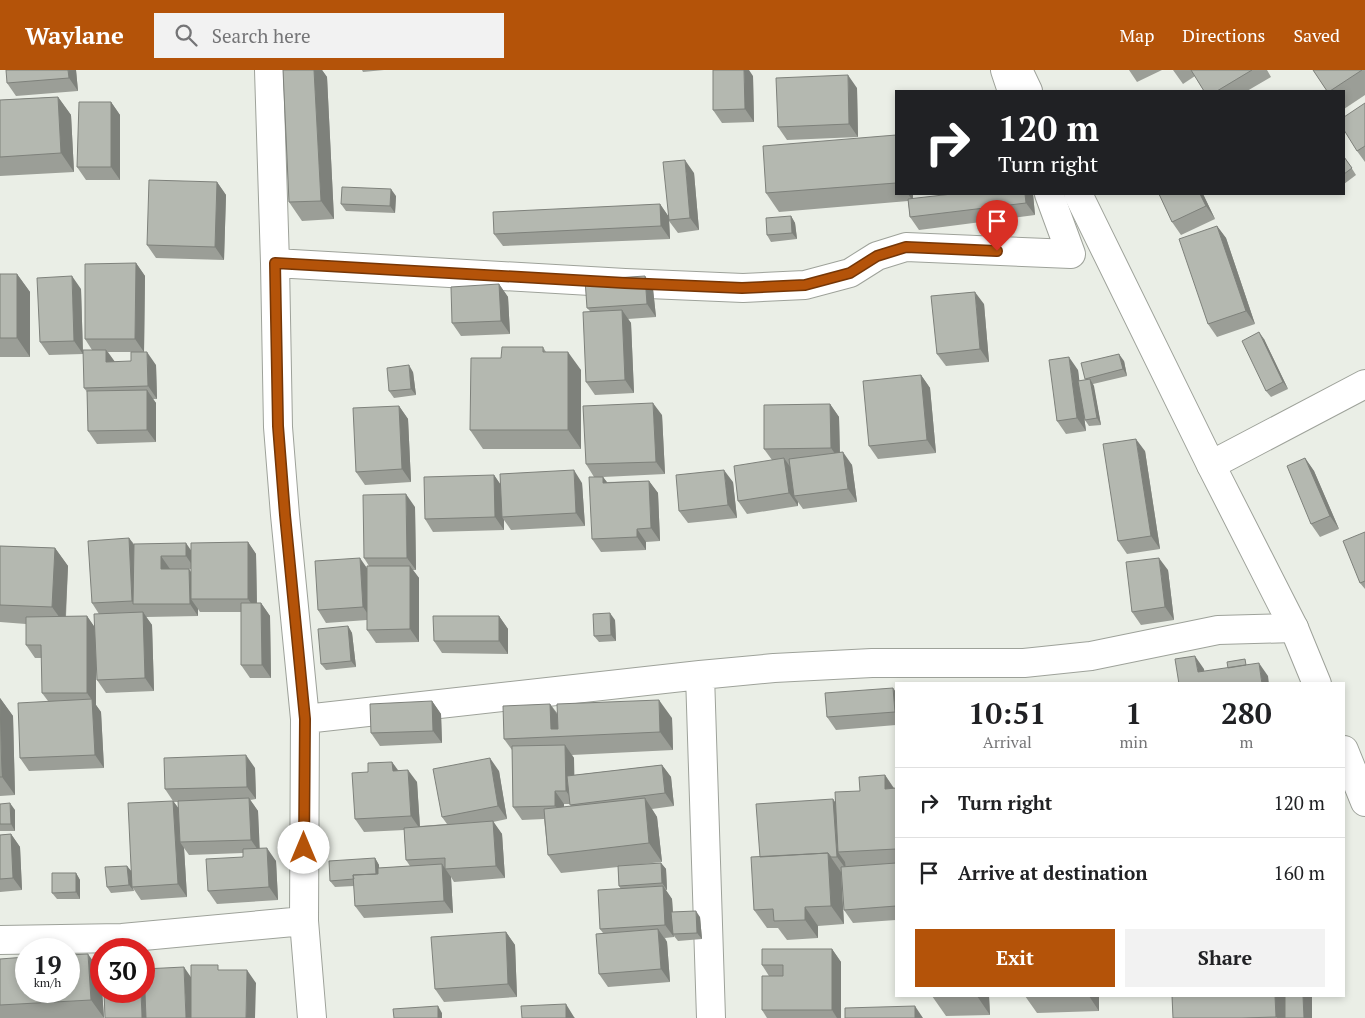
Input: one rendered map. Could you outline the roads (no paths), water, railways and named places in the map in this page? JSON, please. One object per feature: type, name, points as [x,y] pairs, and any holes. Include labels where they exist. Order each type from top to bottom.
[{"type":"street","points":[[269,70],[278,426],[305,719],[304,921],[312,1018]]},
{"type":"street","points":[[1005,70],[1012,90]]},
{"type":"street","points":[[1018,70],[1028,90]]},
{"type":"street","points":[[275,263],[742,288],[805,285],[850,273],[877,256],[906,247],[1071,254],[1049,195]]},
{"type":"street","points":[[1078,195],[1211,465],[1294,628],[1316,682]]},
{"type":"street","points":[[1211,465],[1365,384]]},
{"type":"street","points":[[305,719],[774,668],[872,663],[1024,663],[1091,656],[1218,630],[1294,628]]},
{"type":"street","points":[[700,675],[711,1018]]},
{"type":"street","points":[[1345,752],[1365,802]]},
{"type":"street","points":[[0,940],[122,938],[304,921]]}]
